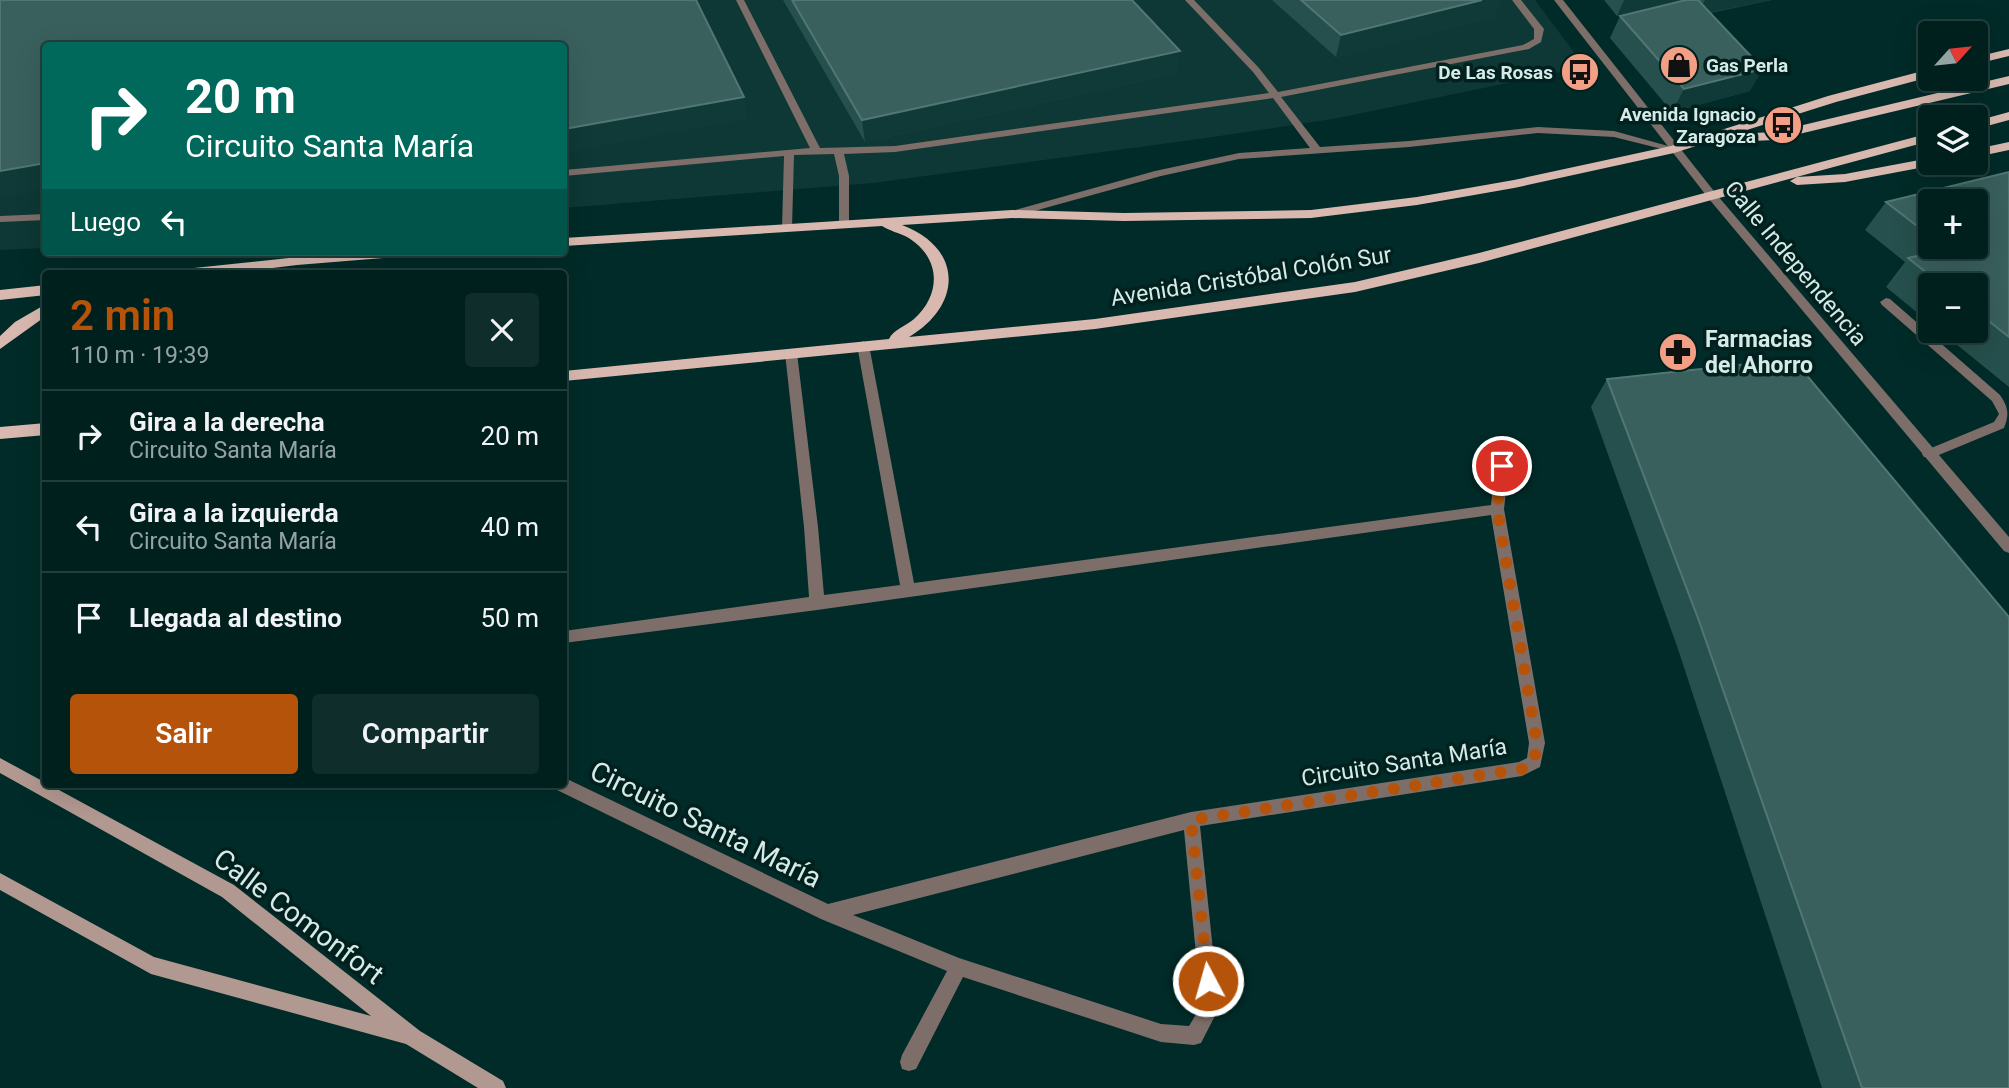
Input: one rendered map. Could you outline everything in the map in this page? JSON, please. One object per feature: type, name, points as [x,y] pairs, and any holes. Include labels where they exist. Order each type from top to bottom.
[{"type":"main road","points":[[1988,58],[2009,52]]},
{"type":"main road","points":[[567,242],[1012,214],[1217,217],[1311,214],[1429,199],[1674,149],[1832,99],[1918,76]]},
{"type":"main road","points":[[1709,139],[1774,136],[2009,80]]},
{"type":"main road","points":[[1988,122],[2009,116]]},
{"type":"main road","name":"Avenida Cristóbal Colón Sur","points":[[567,376],[1095,324],[1355,287],[1479,258],[1918,140]]},
{"type":"main road","points":[[1988,150],[2009,146]]},
{"type":"main road","points":[[1762,184],[1845,178],[1918,164]]},
{"type":"main road","points":[[875,222],[894,226],[925,243],[942,266],[944,280],[942,295],[934,309],[907,334],[887,343]]},
{"type":"main road","points":[[218,270],[353,256]]},
{"type":"main road","points":[[0,295],[42,290]]},
{"type":"main road","points":[[0,344],[42,312]]},
{"type":"main road","points":[[0,419],[20,426],[42,429]]},
{"type":"main road","points":[[0,433],[42,429]]},
{"type":"main road","name":"Calle Comonfort","points":[[0,765],[228,891],[413,1038],[496,1088]]},
{"type":"main road","name":"Calle Comonfort","points":[[0,881],[151,965],[413,1038]]},
{"type":"street","points":[[740,0],[816,151]]},
{"type":"street","points":[[1189,0],[1256,70],[1318,151]]},
{"type":"street","points":[[567,173],[789,152],[895,149],[1275,95],[1526,47],[1538,40],[1539,29],[1516,0]]},
{"type":"street","name":"Calle Independencia","points":[[1558,0],[1713,197],[2009,547]]},
{"type":"street","points":[[1012,214],[1086,191],[1239,156],[1560,130],[1614,134],[1674,149]]},
{"type":"street","points":[[838,151],[844,176],[844,224]]},
{"type":"street","points":[[787,228],[789,152]]},
{"type":"street","points":[[0,219],[42,217]]},
{"type":"street","points":[[1886,302],[1996,398],[2006,414],[1999,425],[1929,454]]},
{"type":"street","points":[[863,345],[908,591]]},
{"type":"street","points":[[791,353],[817,604]]},
{"type":"street","name":"Circuito Santa María","points":[[827,913],[1191,820],[1522,769],[1534,762],[1537,743],[1497,509],[1502,466]]},
{"type":"street","points":[[567,637],[1497,509]]},
{"type":"street","name":"Circuito Santa María","points":[[567,787],[827,913],[960,967],[1161,1033],[1194,1036],[1210,1008],[1191,820]]},
{"type":"street","points":[[909,1062],[960,967]]},
{"type":"shaded area","points":[[0,0],[1535,0],[1585,67],[1333,119],[1206,138],[873,183],[567,208],[567,42],[42,42],[42,248],[0,250]]},
{"type":"building","points":[[0,0],[696,0],[744,97],[567,128],[567,42],[42,42],[42,164],[0,171]]},
{"type":"building","points":[[792,0],[1132,0],[1180,51],[862,120]]},
{"type":"building","points":[[1301,0],[1482,0],[1341,35]]},
{"type":"building","points":[[1686,0],[1698,0],[1763,69],[1684,89],[1620,16]]},
{"type":"building","points":[[2009,172],[2009,337],[1988,320],[1988,273],[1927,273],[1908,258],[1918,256],[1918,259],[1988,259],[1988,189],[1939,189]]},
{"type":"building","points":[[1918,194],[1918,227],[1886,202]]},
{"type":"building","points":[[1793,359],[2009,617],[2009,1088],[1862,1088],[1699,621],[1607,379]]},
{"type":"place","name":"Gas Perla","points":[[1679,65]]},
{"type":"place","name":"De Las Rosas","points":[[1580,72]]},
{"type":"place","name":"Avenida Ignacio Zaragoza","points":[[1783,125]]},
{"type":"place","name":"Farmacias del Ahorro","points":[[1678,352]]},
{"type":"route","points":[[1208,981],[1191,820],[1522,769],[1534,762],[1537,743],[1497,509],[1502,466]]}]
